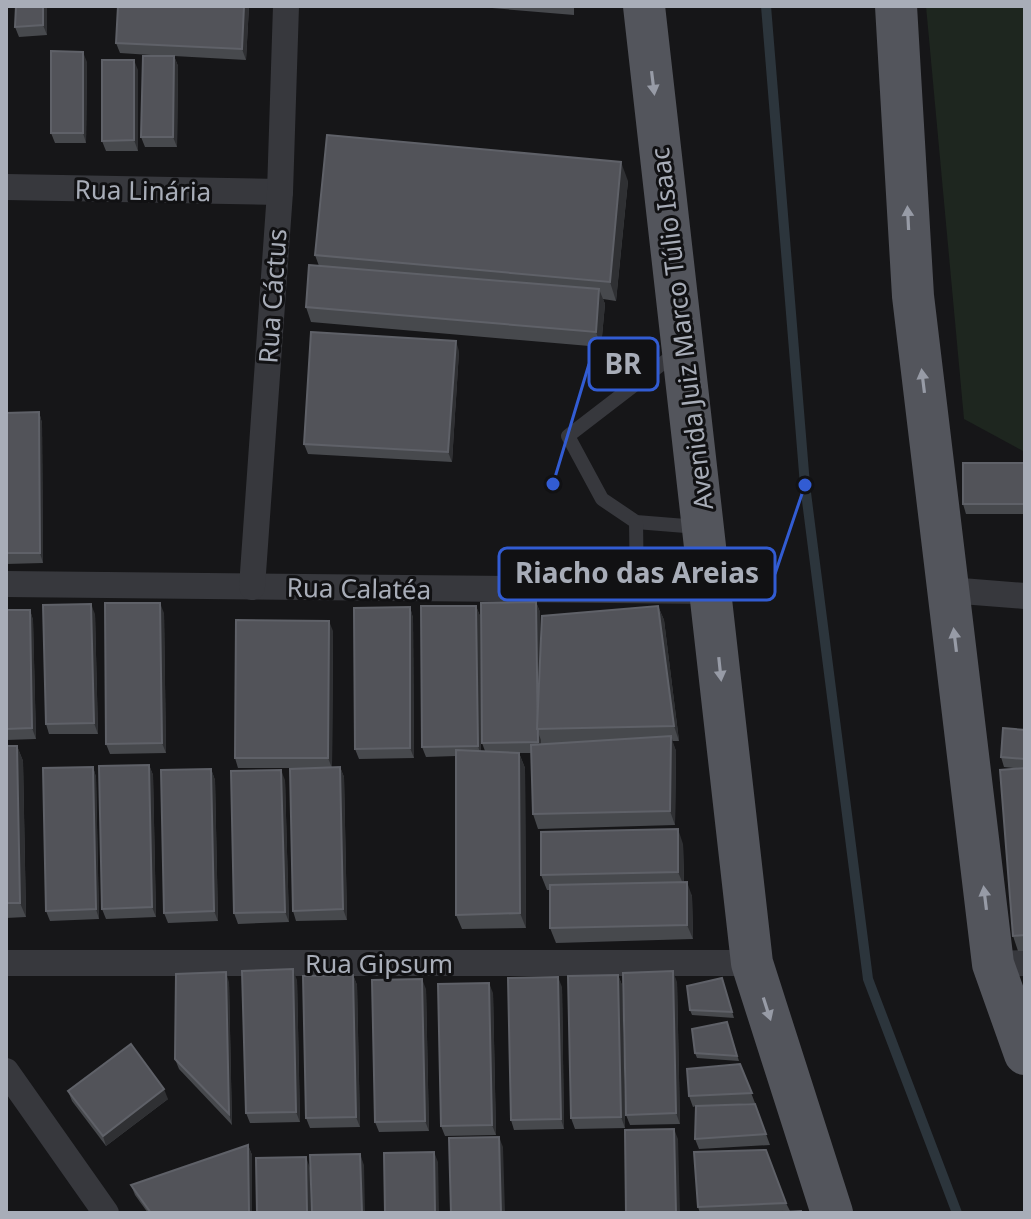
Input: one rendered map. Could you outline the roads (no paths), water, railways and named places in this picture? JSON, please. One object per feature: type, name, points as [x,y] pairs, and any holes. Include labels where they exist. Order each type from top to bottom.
[{"type":"main road","name":"Avenida Juiz Marco Túlio Isaac","points":[[644,6],[752,963],[832,1213]]},
{"type":"main road","points":[[896,6],[913,296],[949,590],[1025,1054]]},
{"type":"street","name":"Rua Cáctus","points":[[252,587],[280,192],[286,6]]},
{"type":"street","name":"Rua Linária","points":[[6,187],[280,192]]},
{"type":"street","name":"Rua Calatéa","points":[[6,584],[711,591]]},
{"type":"street","points":[[949,590],[1025,596]]},
{"type":"street","name":"Rua Gipsum","points":[[6,963],[752,963]]},
{"type":"street","points":[[6,1071],[106,1213]]},
{"type":"lane","points":[[683,348],[568,436],[602,499],[636,522],[704,528]]},
{"type":"lane","points":[[636,522],[637,591]]},
{"type":"waterway","points":[[766,6],[805,485],[868,979],[957,1213]]},
{"type":"place","name":"BR","points":[[553,484]]},
{"type":"place","name":"Riacho das Areias","points":[[805,485]]}]
